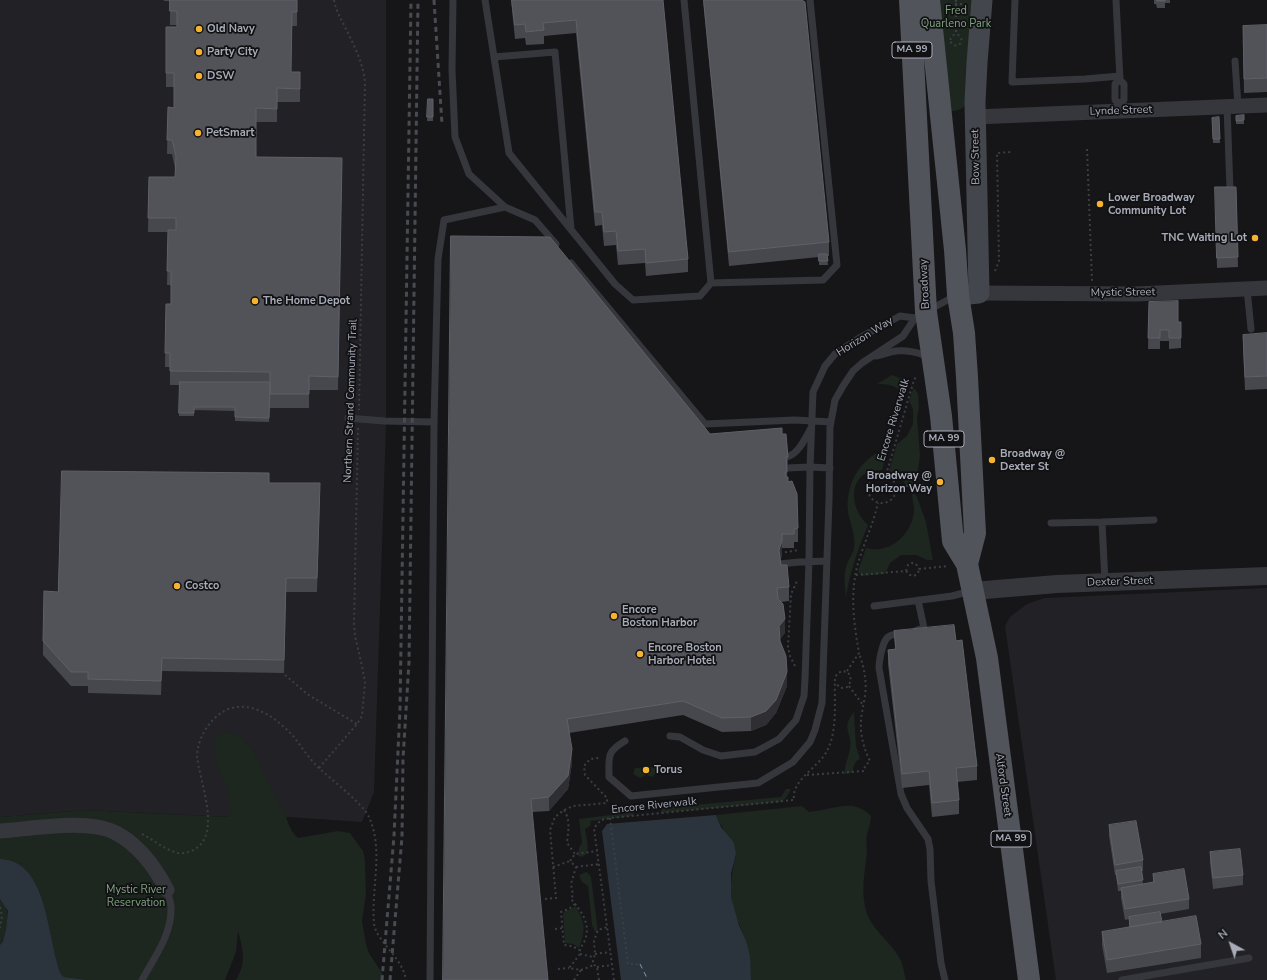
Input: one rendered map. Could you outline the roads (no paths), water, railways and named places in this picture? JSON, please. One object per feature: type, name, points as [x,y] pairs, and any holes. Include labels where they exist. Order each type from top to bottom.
[{"type":"main road","name":"Broadway","points":[[910,0],[921,315],[927,367],[941,416],[953,541],[967,564],[973,591]]},
{"type":"main road","name":"Broadway","points":[[935,2],[955,250],[968,294],[964,333],[975,533],[967,564]]},
{"type":"main road","name":"Bow Street","points":[[968,294],[975,117],[977,2]]},
{"type":"main road","name":"Alford Street","points":[[973,591],[987,658],[1029,980]]},
{"type":"street","name":"Lynde Street","points":[[975,117],[1120,107],[1233,106],[1267,104]]},
{"type":"street","name":"Mystic Street","points":[[968,294],[1136,294],[1267,288]]},
{"type":"street","name":"Dexter Street","points":[[973,591],[1057,584],[1267,576]]},
{"type":"street","points":[[0,831],[87,825],[100,827],[115,832],[128,840],[151,863],[167,890]]},
{"type":"lane","points":[[453,0],[452,70],[455,137],[469,174],[505,207],[535,220],[560,250]]},
{"type":"lane","points":[[485,0],[509,153],[615,284],[633,300],[700,296],[711,283],[684,0]]},
{"type":"lane","points":[[711,283],[823,280],[837,265],[810,0]]},
{"type":"lane","points":[[1015,0],[1012,82],[1120,78]]},
{"type":"lane","points":[[1116,0],[1120,78],[1124,84],[1124,100],[1120,107]]},
{"type":"lane","points":[[494,57],[555,52],[571,229]]},
{"type":"lane","points":[[1230,190],[1235,61]]},
{"type":"lane","points":[[430,980],[434,422],[438,259],[444,220],[505,207]]},
{"type":"lane","points":[[565,256],[705,424],[796,420],[812,423],[831,422]]},
{"type":"lane","points":[[1247,289],[1251,329]]},
{"type":"lane","name":"Horizon Way","points":[[670,736],[680,737],[703,750],[721,756],[755,752],[779,739],[796,720],[804,696],[805,684],[813,392],[825,366],[835,354],[861,337],[900,316],[921,315],[968,294]]},
{"type":"lane","points":[[625,741],[614,747],[609,757],[609,777],[631,796],[758,783],[793,762],[810,742],[815,730],[822,703],[831,422],[835,400],[842,386],[853,371],[862,363],[903,336],[921,315]]},
{"type":"lane","points":[[872,357],[896,351],[925,355],[927,367]]},
{"type":"lane","points":[[348,418],[384,421],[434,422]]},
{"type":"lane","points":[[786,457],[791,456],[799,448],[812,423]]},
{"type":"lane","points":[[787,468],[830,468]]},
{"type":"lane","points":[[1051,523],[1154,520]]},
{"type":"lane","points":[[1102,522],[1105,582]]},
{"type":"lane","points":[[779,564],[827,561]]},
{"type":"lane","points":[[874,606],[952,596],[973,591]]},
{"type":"lane","points":[[918,600],[924,628],[889,636],[884,643],[879,668],[901,794],[907,808],[928,839],[930,849],[931,881],[941,964],[945,980]]},
{"type":"lane","points":[[142,980],[163,942],[168,926],[171,908],[167,890]]},
{"type":"lane","points":[[1122,980],[1249,958]]},
{"type":"railway","points":[[382,980],[394,836],[400,709],[411,0]]},
{"type":"railway","points":[[390,980],[402,837],[403,759],[409,662],[418,0]]},
{"type":"railway","points":[[434,0],[442,124]]},
{"type":"place","name":"Old Navy","points":[[199,29]]},
{"type":"place","name":"Party City","points":[[199,52]]},
{"type":"place","name":"DSW","points":[[199,76]]},
{"type":"place","name":"PetSmart","points":[[198,133]]},
{"type":"place","name":"Lower Broadway Community Lot","points":[[1100,204]]},
{"type":"place","name":"TNC Waiting Lot","points":[[1255,238]]},
{"type":"place","name":"The Home Depot","points":[[255,301]]},
{"type":"place","name":"Broadway @ Dexter St","points":[[992,460]]},
{"type":"place","name":"Broadway @ Horizon Way","points":[[940,482]]},
{"type":"place","name":"Costco","points":[[177,586]]},
{"type":"place","name":"Encore Boston Harbor","points":[[614,616]]},
{"type":"place","name":"Encore Boston Harbor Hotel","points":[[640,654]]},
{"type":"place","name":"Torus","points":[[646,770]]},
{"type":"park label","name":"Fred Quarleno Park","points":[[956,17]]},
{"type":"park label","name":"Mystic River Reservation","points":[[136,896]]}]
